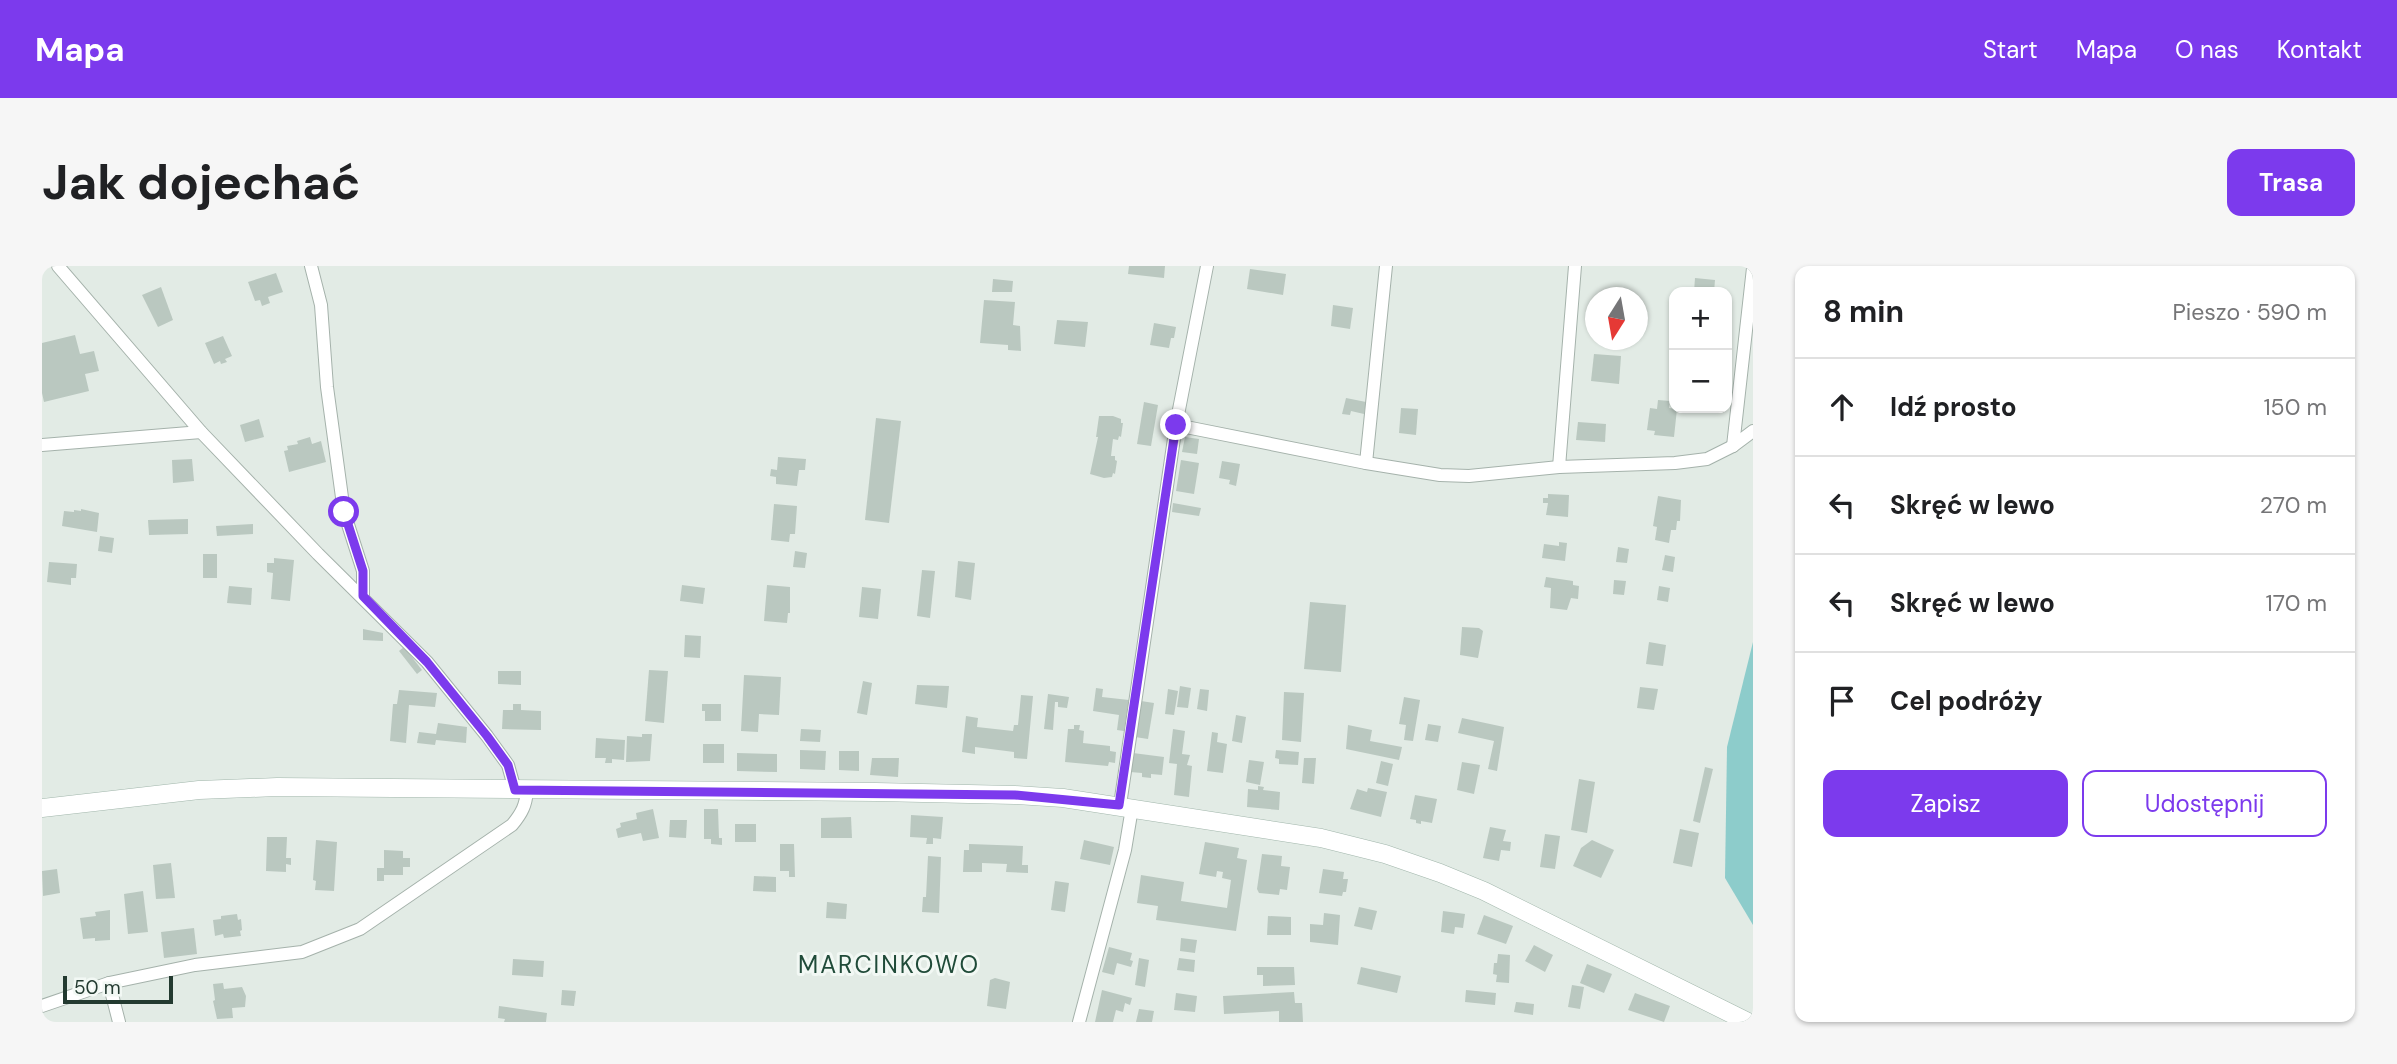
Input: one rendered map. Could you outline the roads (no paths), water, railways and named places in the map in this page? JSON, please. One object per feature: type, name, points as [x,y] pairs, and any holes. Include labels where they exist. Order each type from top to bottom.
[{"type":"street","points":[[42,1006],[109,983],[195,965],[302,952],[360,929],[512,825],[526,803],[508,765],[427,662],[363,596],[317,554],[201,432],[58,266]]},
{"type":"street","points":[[311,266],[321,305],[327,387],[344,512],[363,571],[363,596]]},
{"type":"street","points":[[1079,1022],[1125,850],[1126,806],[1176,425],[1207,266]]},
{"type":"street","points":[[1366,463],[1386,266]]},
{"type":"street","points":[[1559,467],[1575,266]]},
{"type":"street","points":[[1733,446],[1753,268]]},
{"type":"street","points":[[1176,425],[1366,463],[1440,475],[1469,476],[1559,467],[1675,463],[1707,459],[1733,446],[1753,431]]},
{"type":"street","points":[[42,445],[201,432]]},
{"type":"street","points":[[42,808],[199,790],[277,787],[1015,795],[1126,806],[1321,838],[1385,854],[1440,873],[1507,902],[1748,1022]]},
{"type":"street","points":[[109,983],[120,1022]]},
{"type":"water","points":[[1753,642],[1753,925],[1725,878],[1727,747]]},
{"type":"district","name":"MARCINKOWO","points":[[889,965]]}]
